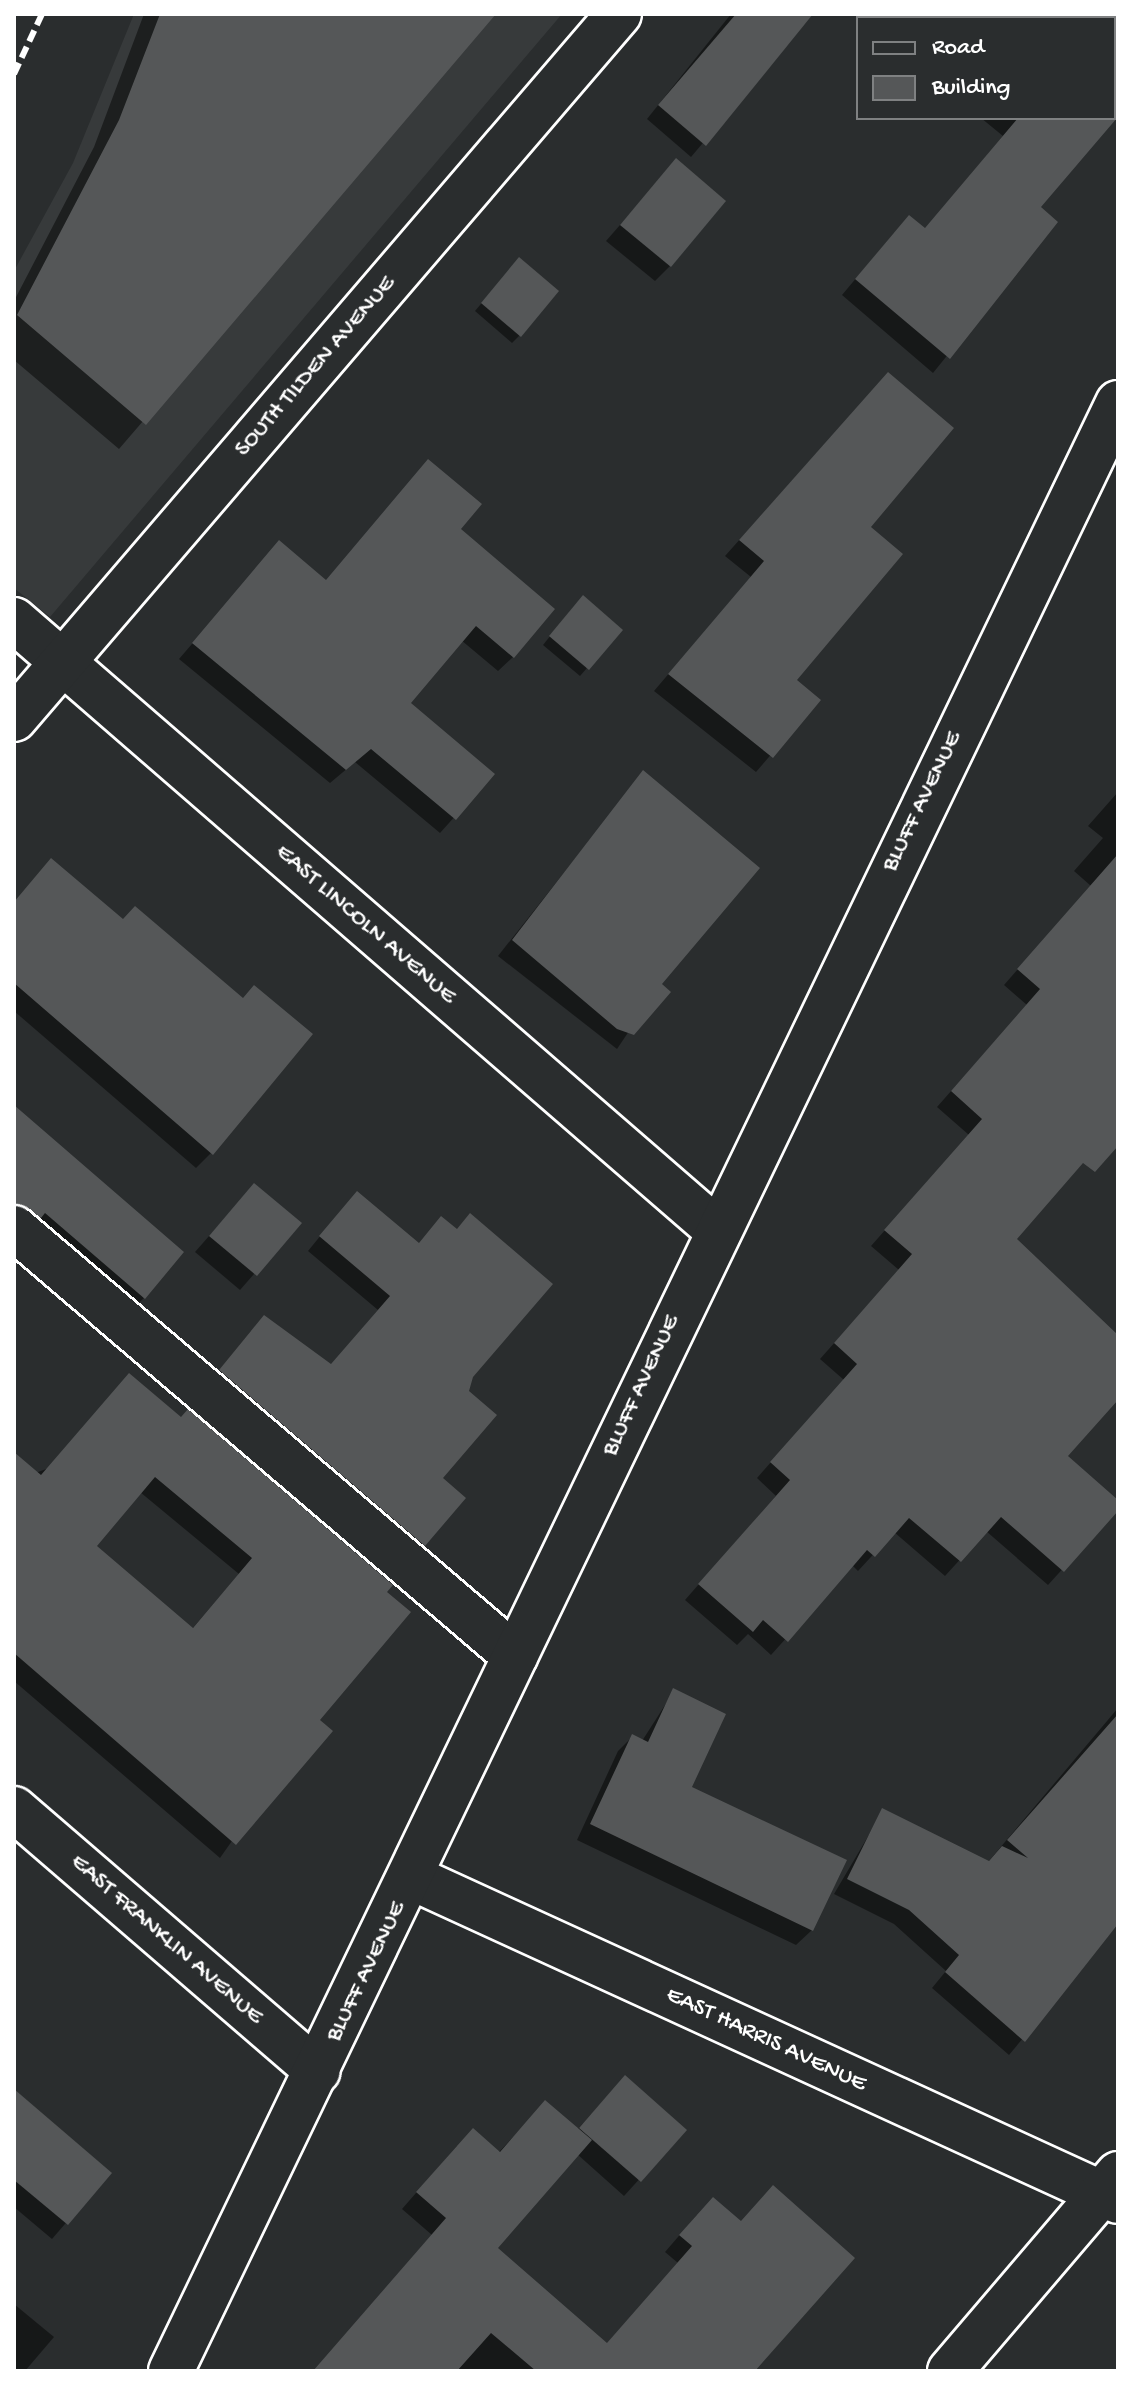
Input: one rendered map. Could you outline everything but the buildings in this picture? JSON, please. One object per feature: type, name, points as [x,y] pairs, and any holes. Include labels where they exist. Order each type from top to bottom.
[{"type":"street","name":"SOUTH TILDEN AVENUE","points":[[14,719],[619,14]]},
{"type":"street","name":"BLUFF AVENUE","points":[[171,2371],[413,1878],[716,1229],[1118,403]]},
{"type":"street","name":"EAST LINCOLN AVENUE","points":[[14,620],[716,1229]]},
{"type":"street","points":[[14,1228],[515,1656]]},
{"type":"street","name":"EAST FRANKLIN AVENUE","points":[[14,1809],[317,2071]]},
{"type":"street","name":"EAST HARRIS AVENUE","points":[[413,1878],[1112,2189]]},
{"type":"street","points":[[950,2371],[1112,2189]]},
{"type":"shaded area","points":[[134,14],[562,14],[50,617],[14,588],[14,271],[73,163]]},
{"type":"railway","points":[[14,74],[42,14]]}]
